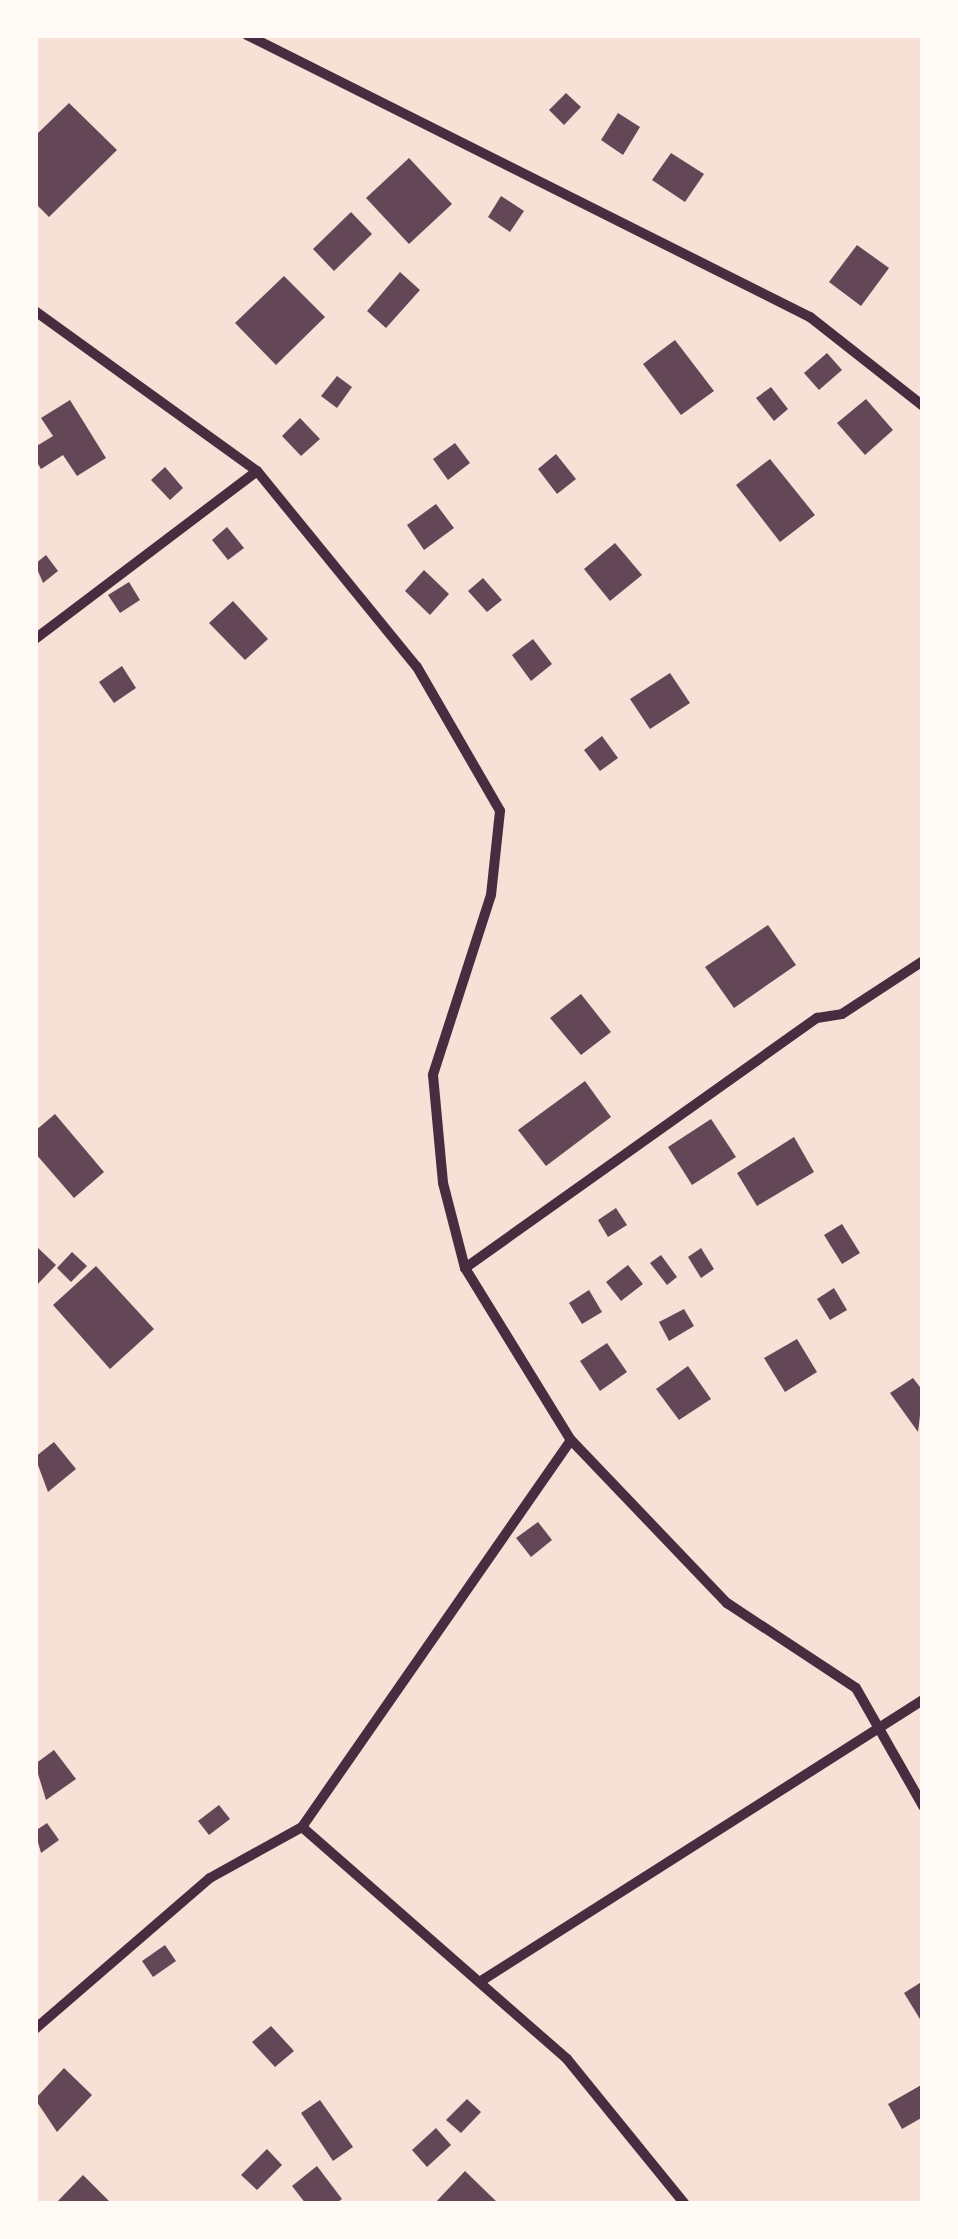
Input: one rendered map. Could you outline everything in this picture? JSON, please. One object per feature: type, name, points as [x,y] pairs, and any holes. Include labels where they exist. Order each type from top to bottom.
[{"type":"street","points":[[247,35],[810,318],[923,406]]},
{"type":"street","points":[[35,311],[257,471],[417,666],[500,811],[491,895],[433,1075],[443,1183],[465,1268],[571,1440],[727,1602],[856,1688],[882,1726],[923,1806]]},
{"type":"street","points":[[35,639],[257,471]]},
{"type":"street","points":[[465,1268],[817,1018],[842,1014],[923,961]]},
{"type":"street","points":[[35,2030],[210,1878],[302,1827],[571,1440]]},
{"type":"street","points":[[481,1981],[923,1700]]},
{"type":"street","points":[[302,1827],[567,2059],[684,2204]]},
{"type":"building","points":[[566,93],[581,107],[564,125],[549,110]]},
{"type":"building","points":[[69,103],[117,150],[49,217],[35,203],[35,136]]},
{"type":"building","points":[[618,113],[640,127],[623,155],[601,140]]},
{"type":"building","points":[[671,153],[704,174],[685,202],[652,180]]},
{"type":"building","points":[[409,158],[452,204],[409,244],[366,198]]},
{"type":"building","points":[[501,196],[524,211],[510,232],[488,217]]},
{"type":"building","points":[[351,212],[372,234],[334,271],[313,249]]},
{"type":"building","points":[[857,245],[889,268],[861,306],[829,282]]},
{"type":"building","points":[[400,272],[420,290],[386,328],[367,311]]},
{"type":"building","points":[[284,276],[325,317],[276,365],[235,323]]},
{"type":"building","points":[[675,340],[714,391],[681,415],[643,364]]},
{"type":"building","points":[[827,353],[842,370],[819,390],[804,373]]},
{"type":"building","points":[[337,376],[352,387],[337,408],[321,396]]},
{"type":"building","points":[[771,387],[788,409],[774,421],[756,398]]},
{"type":"building","points":[[866,399],[893,430],[865,455],[837,423]]},
{"type":"building","points":[[70,400],[106,458],[77,476],[63,455],[41,469],[35,459],[35,447],[53,436],[41,418]]},
{"type":"building","points":[[300,418],[320,439],[301,456],[282,436]]},
{"type":"building","points":[[455,443],[470,463],[448,480],[433,459]]},
{"type":"building","points":[[556,454],[576,479],[557,494],[538,469]]},
{"type":"building","points":[[770,459],[815,515],[780,542],[736,485]]},
{"type":"building","points":[[165,467],[183,488],[170,500],[151,480]]},
{"type":"building","points":[[436,504],[454,528],[424,550],[407,525]]},
{"type":"building","points":[[227,527],[244,548],[228,560],[212,540]]},
{"type":"building","points":[[615,543],[642,575],[610,601],[584,569]]},
{"type":"building","points":[[46,555],[58,571],[43,583],[35,564]]},
{"type":"building","points":[[424,570],[449,594],[430,615],[405,591]]},
{"type":"building","points":[[483,578],[502,600],[487,612],[468,591]]},
{"type":"building","points":[[129,582],[140,600],[120,613],[108,595]]},
{"type":"building","points":[[233,601],[268,639],[245,660],[209,623]]},
{"type":"building","points":[[533,639],[552,664],[531,681],[512,655]]},
{"type":"building","points":[[122,666],[136,688],[114,703],[99,682]]},
{"type":"building","points":[[670,673],[690,703],[650,729],[630,699]]},
{"type":"building","points":[[602,736],[618,758],[600,771],[584,750]]},
{"type":"building","points":[[768,925],[796,965],[734,1008],[705,967]]},
{"type":"building","points":[[581,994],[611,1032],[581,1055],[550,1018]]},
{"type":"building","points":[[585,1081],[611,1117],[546,1166],[518,1130]]},
{"type":"building","points":[[55,1114],[104,1172],[74,1198],[35,1153],[35,1131]]},
{"type":"building","points":[[711,1119],[736,1157],[692,1185],[668,1147]]},
{"type":"building","points":[[794,1137],[814,1172],[757,1206],[737,1173]]},
{"type":"building","points":[[616,1208],[627,1225],[608,1237],[598,1220]]},
{"type":"building","points":[[842,1224],[860,1253],[842,1264],[824,1235]]},
{"type":"building","points":[[37,1247],[56,1265],[35,1287],[35,1250]]},
{"type":"building","points":[[701,1248],[714,1269],[701,1278],[688,1257]]},
{"type":"building","points":[[72,1252],[87,1266],[71,1282],[57,1268]]},
{"type":"building","points":[[661,1255],[677,1277],[667,1285],[650,1263]]},
{"type":"building","points":[[628,1265],[643,1284],[621,1301],[606,1282]]},
{"type":"building","points":[[96,1266],[154,1329],[110,1369],[53,1305]]},
{"type":"building","points":[[834,1288],[847,1310],[830,1320],[817,1299]]},
{"type":"building","points":[[589,1290],[602,1312],[582,1324],[569,1303]]},
{"type":"building","points":[[684,1309],[694,1326],[669,1341],[659,1322]]},
{"type":"building","points":[[797,1339],[817,1372],[785,1392],[764,1358]]},
{"type":"building","points":[[607,1343],[627,1372],[600,1391],[580,1361]]},
{"type":"building","points":[[688,1366],[711,1399],[679,1420],[656,1389]]},
{"type":"building","points":[[913,1378],[923,1391],[918,1432],[890,1393]]},
{"type":"building","points":[[54,1442],[76,1469],[48,1492],[35,1457]]},
{"type":"building","points":[[538,1522],[552,1540],[531,1557],[516,1538]]},
{"type":"building","points":[[54,1750],[76,1779],[46,1800],[35,1764]]},
{"type":"building","points":[[219,1805],[230,1819],[209,1835],[198,1821]]},
{"type":"building","points":[[47,1823],[59,1840],[41,1853],[35,1831]]},
{"type":"building","points":[[165,1945],[176,1961],[153,1977],[142,1961]]},
{"type":"building","points":[[923,1981],[923,2024],[904,1993]]},
{"type":"building","points":[[271,2026],[294,2051],[275,2067],[252,2042]]},
{"type":"building","points":[[64,2068],[92,2095],[57,2132],[35,2099]]},
{"type":"building","points":[[923,2084],[923,2117],[902,2129],[888,2104]]},
{"type":"building","points":[[467,2099],[481,2112],[461,2133],[446,2120]]},
{"type":"building","points":[[320,2100],[353,2147],[333,2161],[301,2113]]},
{"type":"building","points":[[436,2128],[451,2145],[427,2167],[412,2150]]},
{"type":"building","points":[[267,2149],[282,2165],[257,2190],[241,2175]]},
{"type":"building","points":[[317,2166],[342,2199],[335,2204],[306,2204],[292,2186]]},
{"type":"building","points":[[465,2171],[499,2204],[434,2204]]},
{"type":"building","points":[[83,2175],[112,2204],[55,2204]]}]
